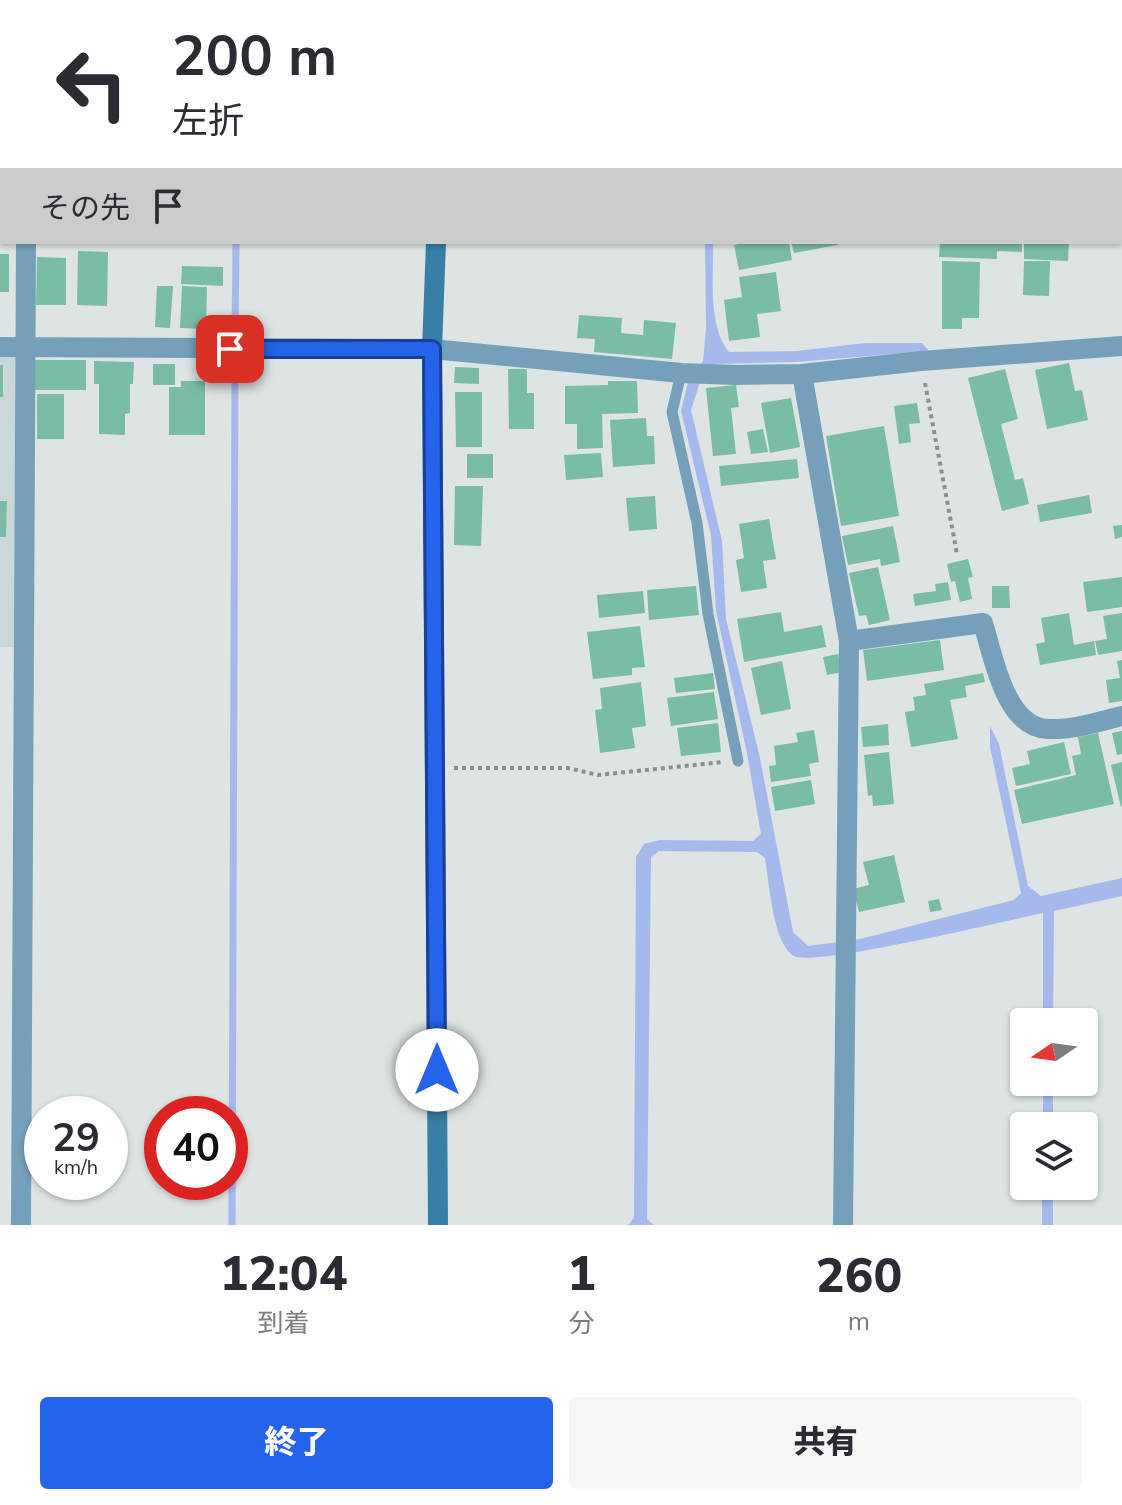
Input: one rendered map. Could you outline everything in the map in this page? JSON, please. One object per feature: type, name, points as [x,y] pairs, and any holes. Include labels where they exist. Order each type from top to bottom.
[{"type":"street","points":[[21,1222],[26,244]]},
{"type":"street","points":[[436,244],[432,349],[438,1223]]},
{"type":"street","points":[[0,347],[432,349],[686,373],[802,374],[921,361],[1122,346]]},
{"type":"street","points":[[802,374],[849,641],[843,1225]]},
{"type":"street","points":[[849,641],[983,623],[1006,698],[1019,716],[1044,730],[1076,727],[1122,716]]},
{"type":"lane","points":[[686,373],[672,412],[697,523],[708,614],[738,761]]},
{"type":"path","points":[[921,361],[957,554]]},
{"type":"path","points":[[435,768],[568,768],[598,775],[738,761]]},
{"type":"shaded area","points":[[0,355],[18,355],[18,647],[0,647]]},
{"type":"water","points":[[705,244],[713,244],[717,328],[729,352],[797,351],[866,343],[922,343],[929,351],[796,362],[712,364],[699,385],[691,410],[722,541],[726,619],[760,758],[793,932],[808,946],[860,939],[1014,900],[1021,893],[990,747],[990,726],[999,744],[1028,886],[1041,896],[1122,878],[1122,896],[1054,911],[1053,1008],[1043,1008],[1043,913],[873,949],[809,958],[794,956],[781,939],[777,926],[765,858],[757,852],[659,851],[651,857],[647,1219],[654,1225],[628,1225],[634,1218],[636,857],[644,844],[660,840],[753,841],[761,834],[716,611],[711,535],[681,411],[688,382],[703,361],[706,329]]},
{"type":"water","points":[[1043,1096],[1053,1096],[1053,1112],[1043,1112]]},
{"type":"water","points":[[1042,1200],[1053,1200],[1053,1225],[1042,1225]]},
{"type":"building","points":[[789,244],[792,260],[739,270],[734,245]]},
{"type":"building","points":[[792,244],[838,245],[794,253]]},
{"type":"building","points":[[940,244],[1022,244],[1022,252],[997,251],[997,259],[939,257]]},
{"type":"building","points":[[1024,244],[1069,244],[1068,261],[1024,259]]},
{"type":"building","points":[[78,251],[108,252],[107,306],[77,305]]},
{"type":"building","points":[[0,254],[9,254],[9,292],[0,292]]},
{"type":"building","points":[[37,257],[66,258],[66,305],[36,305]]},
{"type":"building","points":[[942,261],[980,262],[979,318],[962,318],[962,329],[942,329]]},
{"type":"building","points":[[1024,261],[1050,261],[1049,296],[1023,295]]},
{"type":"building","points":[[182,266],[223,267],[223,286],[181,284]]},
{"type":"building","points":[[776,272],[781,311],[757,314],[760,337],[729,341],[724,300],[742,297],[739,277]]},
{"type":"building","points":[[157,286],[173,286],[170,328],[155,327]]},
{"type":"building","points":[[182,286],[207,287],[206,329],[180,328]]},
{"type":"building","points":[[579,315],[622,318],[621,333],[643,335],[644,320],[676,323],[672,359],[594,352],[595,339],[577,338]]},
{"type":"building","points":[[35,360],[86,360],[86,390],[35,390]]},
{"type":"building","points":[[94,361],[134,362],[130,413],[125,414],[125,435],[99,434],[99,384],[94,384]]},
{"type":"building","points":[[1069,363],[1075,391],[1082,390],[1088,420],[1047,429],[1035,370]]},
{"type":"building","points":[[153,364],[175,364],[175,385],[153,385]]},
{"type":"building","points":[[0,365],[3,365],[3,397],[0,397]]},
{"type":"building","points":[[455,367],[479,368],[479,384],[454,383]]},
{"type":"building","points":[[508,369],[527,369],[527,393],[534,393],[534,429],[509,429]]},
{"type":"building","points":[[1005,369],[1018,419],[1001,424],[1015,480],[1023,478],[1029,504],[1002,511],[968,378]]},
{"type":"building","points":[[181,381],[205,381],[205,435],[169,435],[169,387],[181,387]]},
{"type":"building","points":[[608,381],[637,381],[638,413],[602,414],[603,448],[577,449],[577,424],[565,424],[565,386],[608,385]]},
{"type":"building","points":[[736,385],[739,407],[731,408],[736,454],[713,456],[706,388]]},
{"type":"building","points":[[455,392],[482,392],[482,447],[456,447]]},
{"type":"building","points":[[37,394],[64,394],[64,439],[37,439]]},
{"type":"building","points":[[791,398],[800,447],[770,453],[761,403]]},
{"type":"building","points":[[917,403],[920,423],[909,424],[911,442],[899,444],[894,406]]},
{"type":"building","points":[[646,418],[647,436],[654,436],[655,464],[613,467],[610,420]]},
{"type":"building","points":[[884,426],[899,516],[841,526],[826,436]]},
{"type":"building","points":[[763,429],[768,452],[751,454],[747,432]]},
{"type":"building","points":[[601,453],[603,477],[566,480],[564,455]]},
{"type":"building","points":[[467,454],[493,454],[493,478],[467,478]]},
{"type":"building","points":[[797,459],[799,478],[721,486],[719,466]]},
{"type":"building","points":[[455,486],[483,486],[481,546],[454,545]]},
{"type":"building","points":[[1089,495],[1092,513],[1040,522],[1037,505]]},
{"type":"building","points":[[655,496],[657,529],[629,531],[626,498]]},
{"type":"building","points":[[0,501],[7,501],[6,537],[0,537]]},
{"type":"building","points":[[769,519],[776,559],[763,561],[767,588],[741,592],[736,560],[744,558],[739,524]]},
{"type":"building","points":[[1122,525],[1122,537],[1115,539],[1113,526]]},
{"type":"building","points":[[893,526],[900,562],[881,566],[880,559],[848,565],[842,536]]},
{"type":"building","points":[[968,559],[973,577],[968,578],[972,599],[960,602],[947,564]]},
{"type":"building","points":[[878,567],[890,620],[869,625],[866,615],[859,616],[849,573]]},
{"type":"building","points":[[1122,577],[1122,607],[1087,612],[1083,582]]},
{"type":"building","points":[[948,582],[951,600],[915,606],[913,594],[936,591],[935,584]]},
{"type":"building","points":[[696,586],[699,615],[649,620],[647,590]]},
{"type":"building","points":[[992,586],[1009,586],[1010,608],[992,608]]},
{"type":"building","points":[[643,591],[645,613],[599,618],[597,595]]},
{"type":"building","points":[[781,612],[784,632],[822,625],[826,647],[744,662],[737,619]]},
{"type":"building","points":[[1069,613],[1074,645],[1094,641],[1096,655],[1040,665],[1036,644],[1045,642],[1041,618]]},
{"type":"building","points":[[1122,613],[1122,651],[1098,655],[1095,641],[1107,639],[1103,616]]},
{"type":"building","points":[[640,626],[645,667],[632,668],[632,675],[593,679],[587,632]]},
{"type":"building","points":[[940,640],[944,670],[867,681],[863,650]]},
{"type":"building","points":[[838,654],[842,672],[827,675],[823,657]]},
{"type":"building","points":[[1122,660],[1122,701],[1109,703],[1106,680],[1120,678],[1117,661]]},
{"type":"building","points":[[782,661],[791,709],[761,715],[751,668]]},
{"type":"building","points":[[713,673],[715,689],[676,693],[674,678]]},
{"type":"building","points":[[983,673],[985,682],[965,686],[967,697],[950,700],[958,739],[911,747],[905,712],[915,710],[913,697],[926,695],[924,684]]},
{"type":"building","points":[[641,682],[646,726],[632,728],[635,748],[600,753],[595,710],[602,709],[600,688]]},
{"type":"building","points":[[714,692],[718,719],[671,726],[667,698]]},
{"type":"building","points":[[718,723],[721,752],[681,756],[677,728]]},
{"type":"building","points":[[888,724],[889,745],[863,747],[861,727]]},
{"type":"building","points":[[814,730],[819,762],[809,764],[811,776],[771,782],[769,766],[776,765],[774,746],[798,742],[796,733]]},
{"type":"building","points":[[1122,731],[1122,754],[1117,755],[1112,733]]},
{"type":"building","points":[[1098,733],[1114,804],[1022,824],[1014,790],[1076,775],[1072,756],[1081,754],[1078,737]]},
{"type":"building","points":[[1064,742],[1071,774],[1016,786],[1012,768],[1030,764],[1027,751]]},
{"type":"building","points":[[889,752],[894,804],[873,806],[872,795],[868,796],[864,755]]},
{"type":"building","points":[[1122,762],[1122,806],[1121,807],[1111,765]]},
{"type":"building","points":[[811,780],[815,804],[775,811],[771,787]]},
{"type":"building","points":[[894,855],[905,902],[859,912],[853,889],[869,885],[863,862]]},
{"type":"building","points":[[939,899],[942,910],[930,912],[928,901]]},
{"type":"waterway","points":[[235,337],[236,244]]},
{"type":"waterway","points":[[232,1225],[235,361]]},
{"type":"route","points":[[230,349],[432,349],[437,1070]]}]
